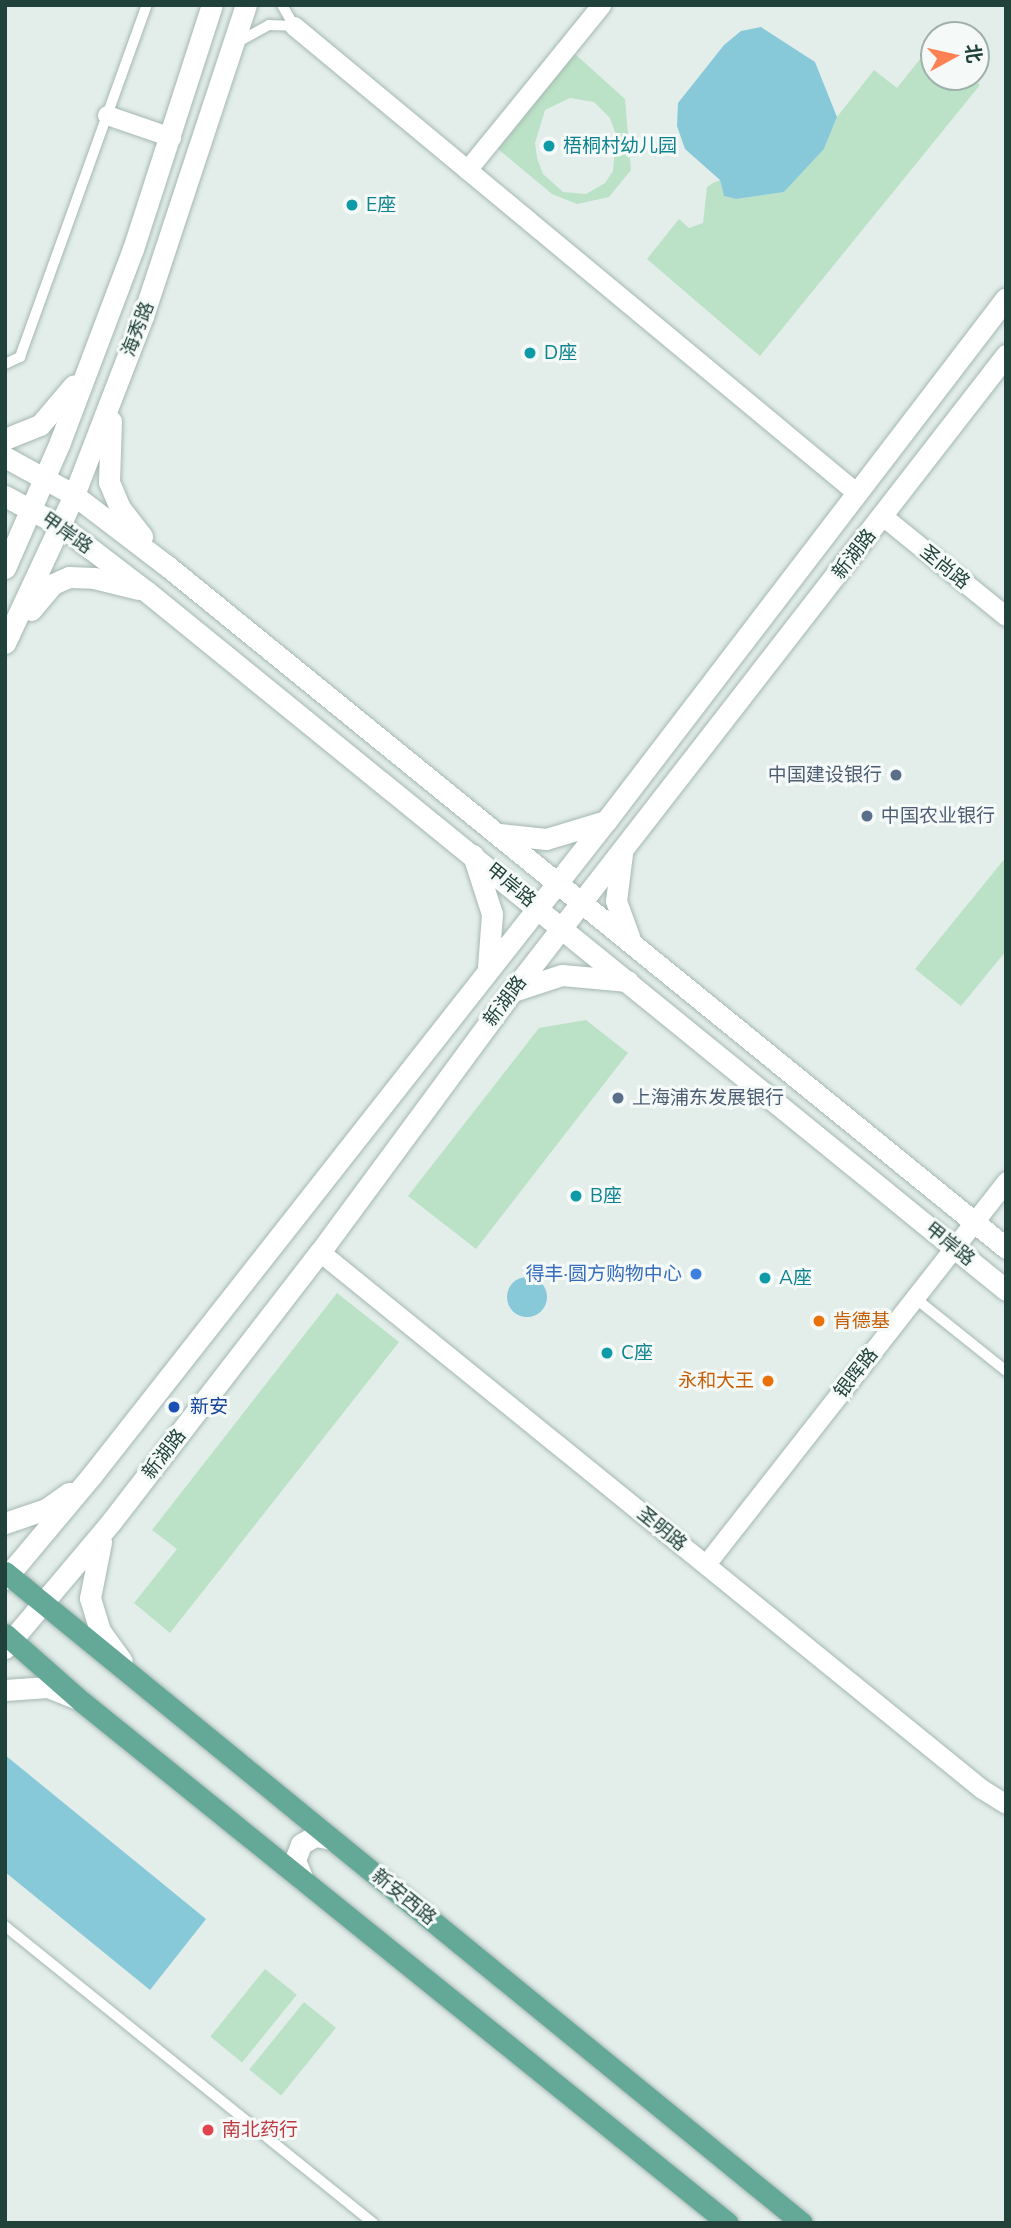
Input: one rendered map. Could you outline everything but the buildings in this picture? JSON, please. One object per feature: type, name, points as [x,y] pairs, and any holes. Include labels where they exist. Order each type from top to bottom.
[{"type":"main road","name":"海秀路","points":[[5,568],[95,350],[170,137],[212,5]]},
{"type":"main road","name":"海秀路","points":[[5,645],[61,526],[113,393],[201,150],[246,5]]},
{"type":"main road","name":"新湖路","points":[[6,1575],[92,1475],[606,821],[857,493],[997,318],[1006,298]]},
{"type":"main road","points":[[5,439],[32,431],[51,415],[95,350]]},
{"type":"main road","name":"新湖路","points":[[7,1641],[44,1603],[111,1522],[320,1252],[581,901],[884,517],[1006,355]]},
{"type":"main road","points":[[113,393],[109,482],[128,521],[166,565]]},
{"type":"main road","name":"甲岸路","points":[[5,457],[45,476],[74,495],[166,565],[1006,1248]]},
{"type":"main road","name":"甲岸路","points":[[5,496],[61,526],[146,591],[562,926],[1006,1290]]},
{"type":"main road","points":[[5,645],[44,592],[61,580],[94,578],[146,591]]},
{"type":"main road","points":[[696,703],[692,713],[698,727],[713,729],[720,724]]},
{"type":"main road","points":[[376,776],[388,778],[397,772],[400,758],[393,749]]},
{"type":"main road","points":[[498,834],[546,839],[606,821]]},
{"type":"main road","points":[[626,843],[619,864],[616,901],[620,919],[640,949]]},
{"type":"main road","points":[[472,853],[492,914],[487,972]]},
{"type":"main road","points":[[511,993],[562,975],[630,982]]},
{"type":"main road","points":[[5,1522],[46,1509],[92,1475]]},
{"type":"main road","points":[[111,1522],[94,1563],[93,1615],[110,1648],[142,1683]]},
{"type":"main road","name":"新安西路","points":[[6,1575],[44,1603],[802,2223]]},
{"type":"main road","points":[[7,1641],[728,2223]]},
{"type":"main road","points":[[5,1690],[48,1687],[81,1701]]},
{"type":"main road","points":[[303,1880],[295,1860],[301,1844],[315,1836],[332,1839]]},
{"type":"street","points":[[467,170],[601,5]]},
{"type":"street","points":[[294,26],[857,493]]},
{"type":"street","points":[[107,115],[170,137]]},
{"type":"street","name":"圣尚路","points":[[884,517],[1006,616]]},
{"type":"street","name":"银晖路","points":[[706,1564],[1006,1181]]},
{"type":"street","name":"圣明路","points":[[320,1252],[982,1789],[1006,1804]]},
{"type":"lane","points":[[5,364],[20,357],[146,5]]},
{"type":"lane","points":[[232,50],[257,29],[294,26],[282,5]]},
{"type":"lane","points":[[915,1297],[1006,1371]]},
{"type":"lane","points":[[5,1926],[373,2223]]},
{"type":"green space","points":[[575,54],[625,99],[631,170],[609,197],[577,204],[552,194],[498,149]],"holes":[[[570,98],[594,102],[610,118],[616,135],[613,171],[605,183],[586,194],[563,192],[543,174],[537,158],[535,143],[545,110]]]},
{"type":"green space","points":[[920,59],[920,91],[975,91],[760,356],[647,259],[679,219],[689,228],[703,223],[707,187],[713,183],[720,180],[724,196],[736,199],[784,192],[824,149],[837,117],[874,70],[897,88]]},
{"type":"green space","points":[[1006,857],[1006,951],[961,1006],[915,969]]},
{"type":"green space","points":[[586,1020],[628,1053],[476,1249],[408,1196],[539,1028]]},
{"type":"green space","points":[[337,1293],[399,1342],[170,1633],[134,1603],[177,1549],[152,1530]]},
{"type":"green space","points":[[265,1969],[297,1995],[242,2062],[210,2037]]},
{"type":"green space","points":[[304,2002],[336,2028],[281,2095],[249,2070]]},
{"type":"water","points":[[761,27],[815,62],[837,117],[824,149],[784,192],[736,199],[724,196],[720,180],[685,149],[677,126],[678,103],[724,45],[741,31]]},
{"type":"water","points":[[527,1277],[541,1283],[547,1297],[541,1311],[527,1317],[513,1311],[507,1297],[513,1283]]},
{"type":"water","points":[[5,1755],[206,1919],[150,1990],[5,1872]]},
{"type":"place","name":"梧桐村幼儿园","points":[[549,146]]},
{"type":"place","name":"E座","points":[[352,205]]},
{"type":"place","name":"D座","points":[[530,353]]},
{"type":"place","name":"中国建设银行","points":[[896,775]]},
{"type":"place","name":"中国农业银行","points":[[867,816]]},
{"type":"place","name":"上海浦东发展银行","points":[[618,1098]]},
{"type":"place","name":"B座","points":[[576,1196]]},
{"type":"place","name":"得丰·圆方购物中心","points":[[696,1274]]},
{"type":"place","name":"A座","points":[[765,1278]]},
{"type":"place","name":"肯德基","points":[[819,1321]]},
{"type":"place","name":"C座","points":[[607,1353]]},
{"type":"place","name":"永和大王","points":[[768,1381]]},
{"type":"place","name":"新安","points":[[174,1407]]},
{"type":"place","name":"南北药行","points":[[208,2130]]}]
